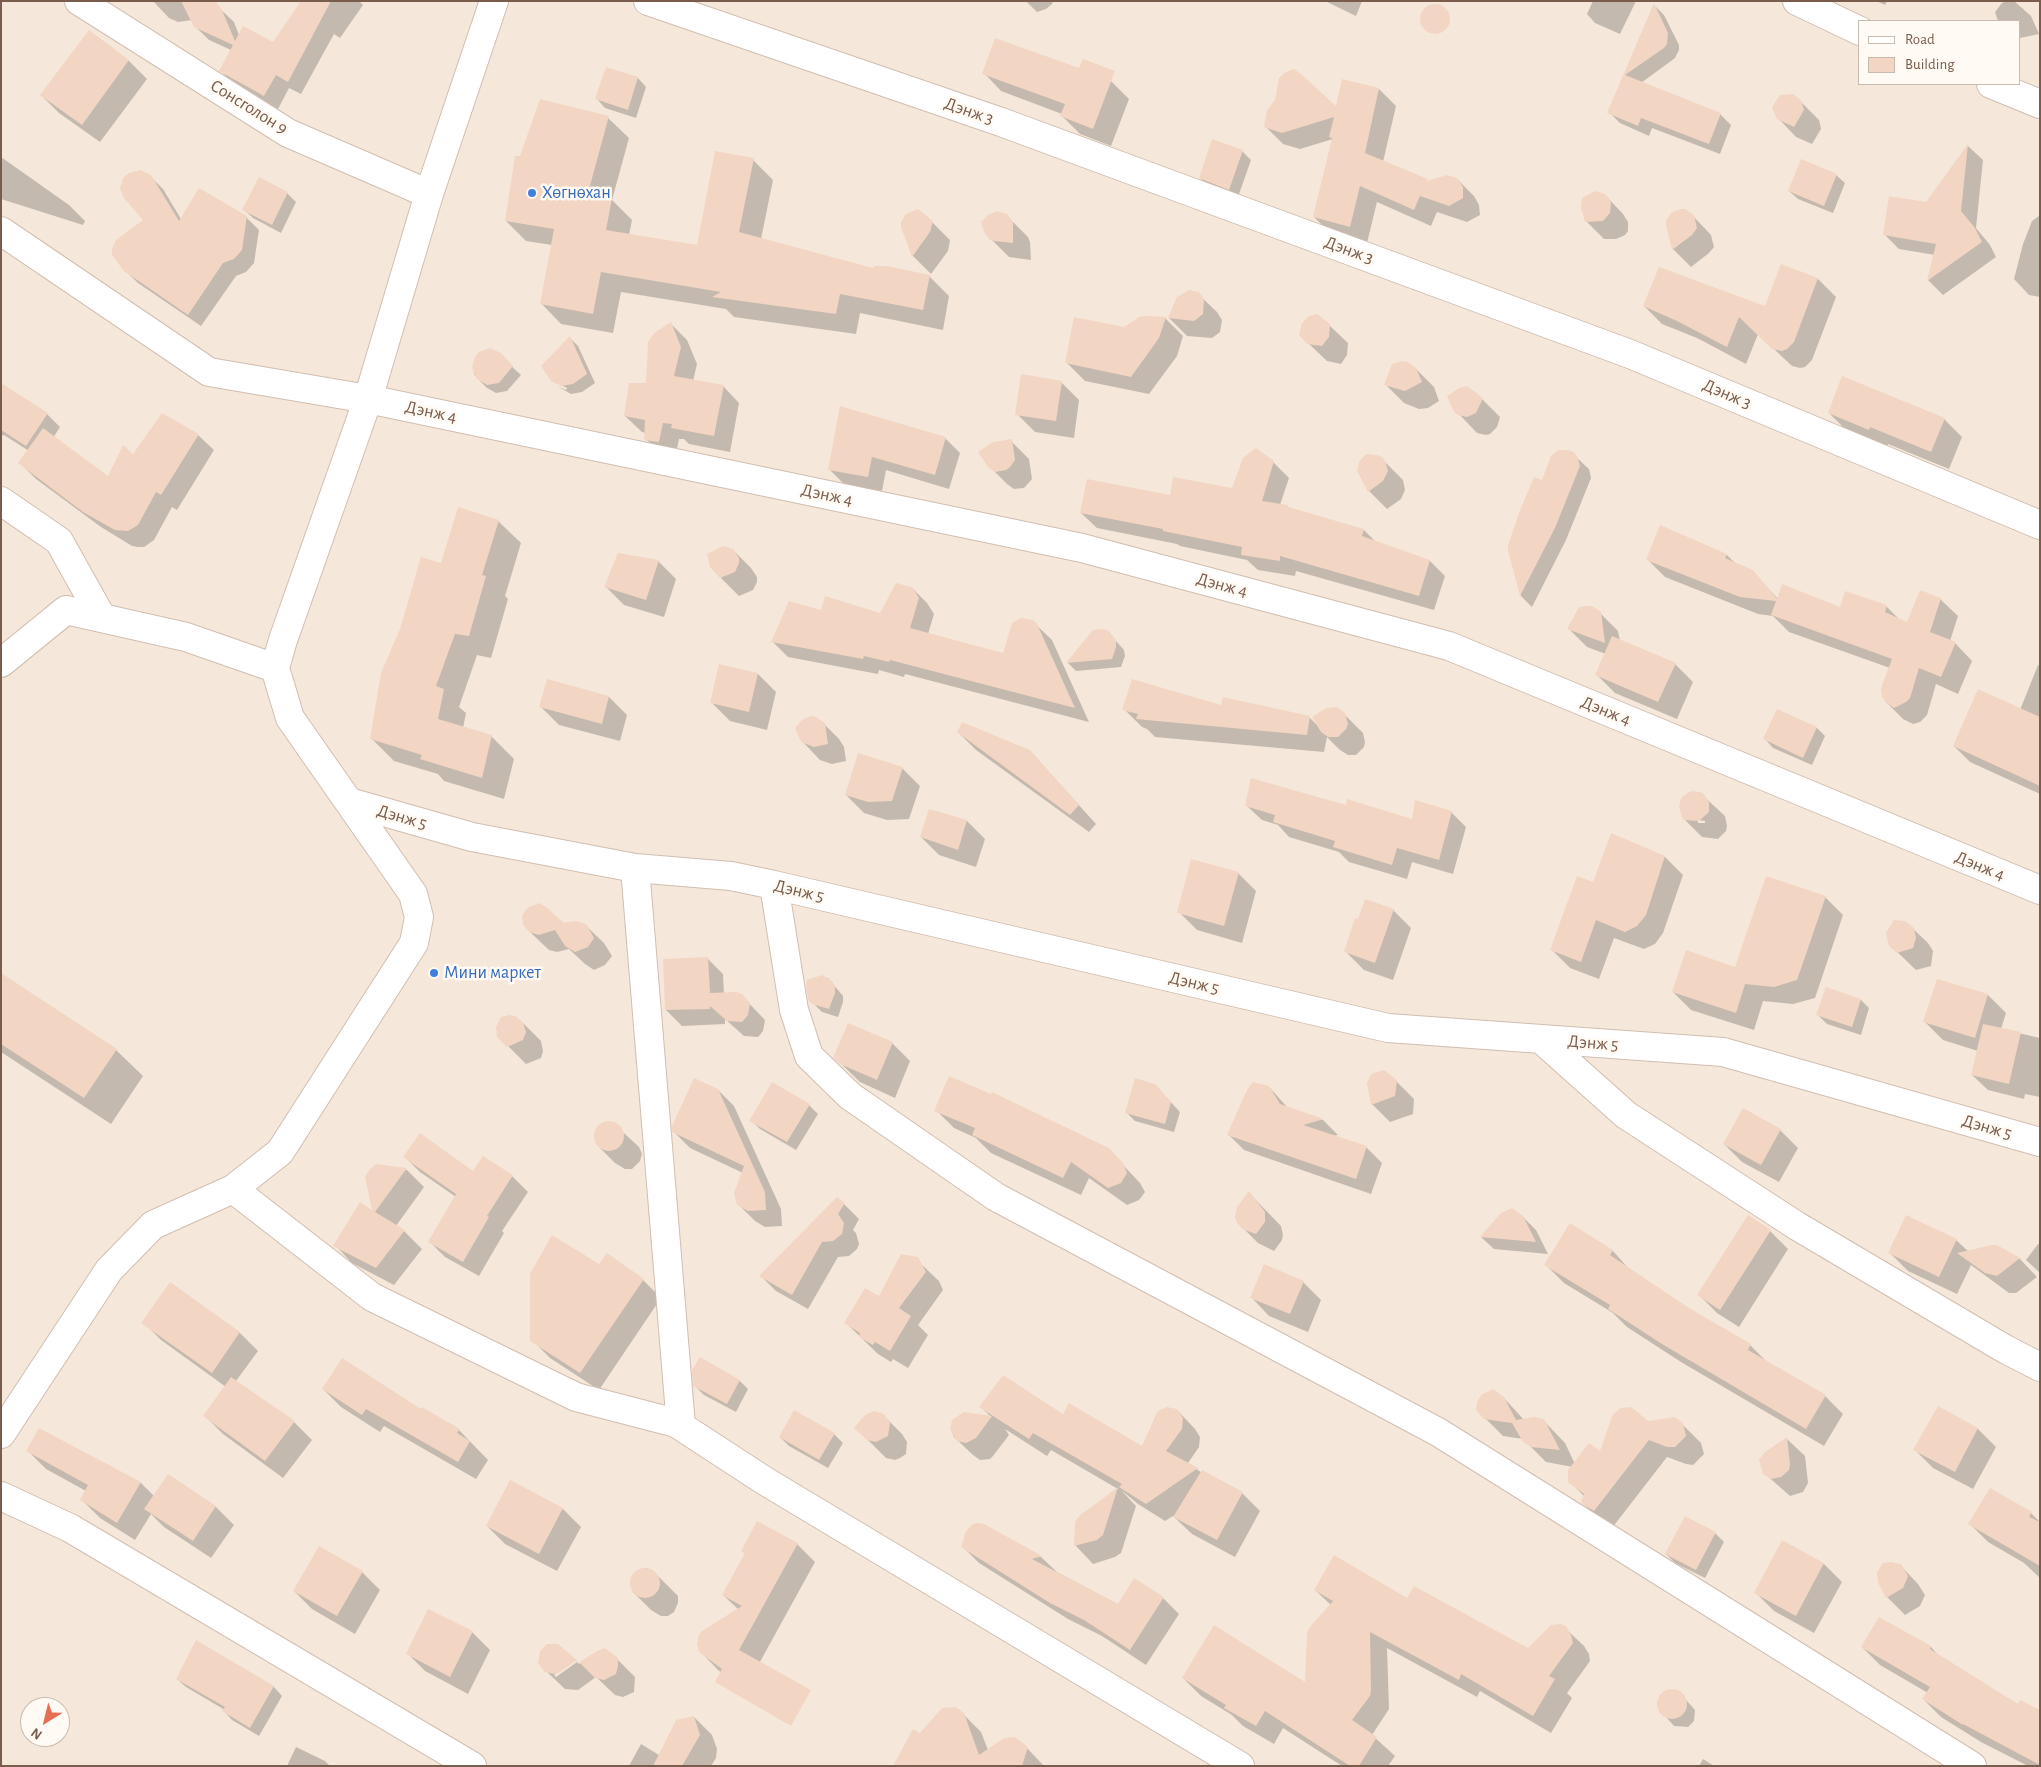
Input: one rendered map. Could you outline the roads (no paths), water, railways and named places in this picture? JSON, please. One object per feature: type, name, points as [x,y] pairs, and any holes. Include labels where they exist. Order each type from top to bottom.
[{"type":"street","name":"Сонсголон 9","points":[[79,1],[288,133],[429,194]]},
{"type":"street","points":[[1,1434],[109,1270],[153,1225],[233,1189],[280,1152],[414,944],[419,917],[413,894],[290,718],[275,668],[283,640],[368,399],[429,194],[494,1]]},
{"type":"street","name":"Дэнж 3","points":[[648,1],[1002,122],[1630,354],[2040,525]]},
{"type":"street","points":[[1797,1],[1858,30]]},
{"type":"street","points":[[1993,85],[2040,104]]},
{"type":"street","name":"Дэнж 4","points":[[1,231],[210,372],[368,399],[1082,548],[1449,646],[2040,890]]},
{"type":"street","points":[[1,501],[59,541],[102,618]]},
{"type":"street","points":[[1,663],[66,610],[186,637],[275,668]]},
{"type":"street","name":"Дэнж 5","points":[[349,802],[472,837],[636,868],[731,876],[774,885],[1388,1028],[1723,1052],[2040,1142]]},
{"type":"street","points":[[636,868],[681,1426]]},
{"type":"street","points":[[774,885],[794,1010],[809,1056],[850,1096],[996,1197],[1438,1432],[1972,1766]]},
{"type":"street","points":[[1542,1040],[1626,1115],[1797,1226],[2004,1349],[2040,1367]]},
{"type":"street","points":[[233,1189],[372,1297],[576,1397],[676,1423],[764,1481],[1240,1766]]},
{"type":"street","points":[[1,1496],[70,1528],[472,1766]]},
{"type":"place","name":"Хөгнөхан","points":[[532,193]]},
{"type":"place","name":"Мини маркет","points":[[434,973]]}]
